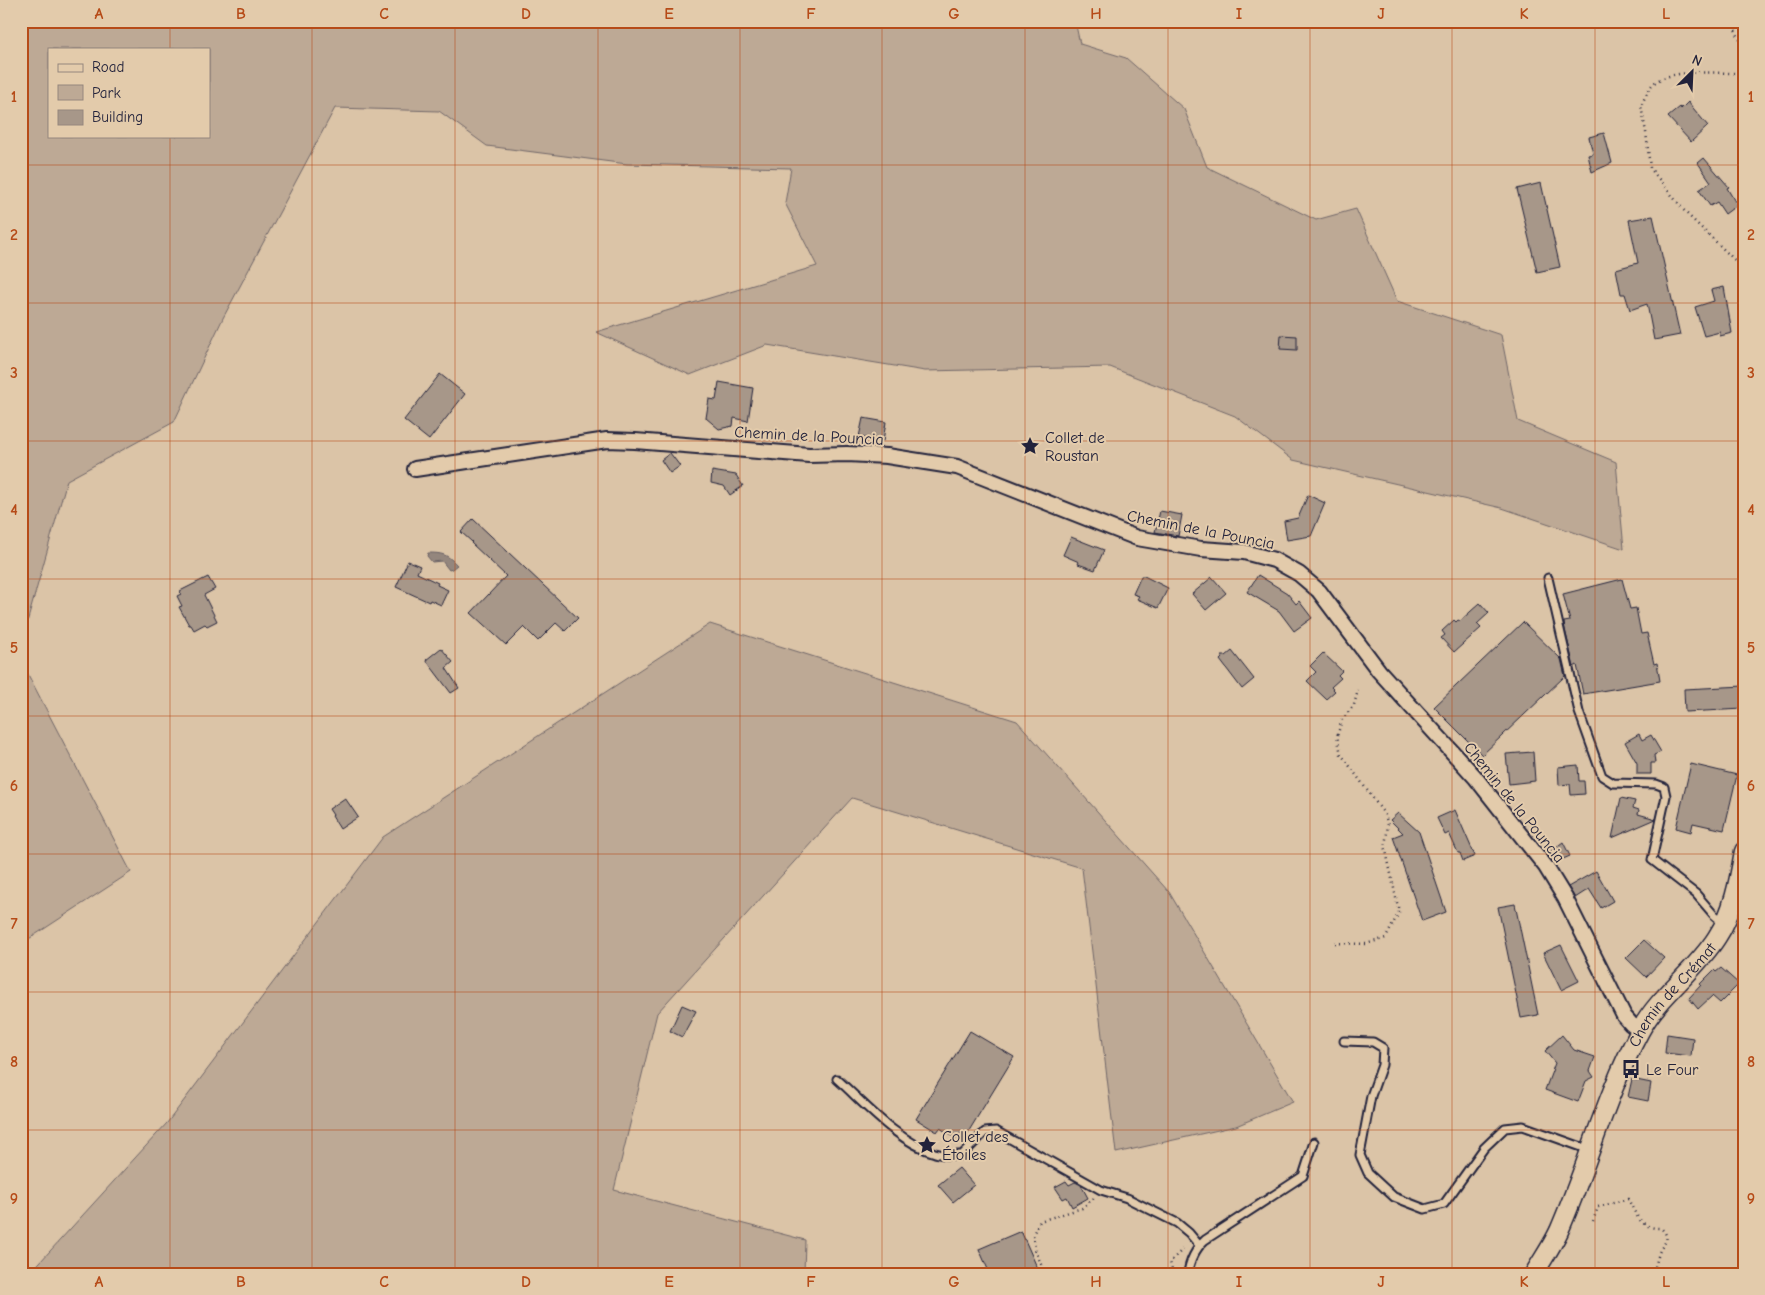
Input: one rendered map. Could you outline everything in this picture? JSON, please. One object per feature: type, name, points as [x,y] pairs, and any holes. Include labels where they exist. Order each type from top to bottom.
[{"type":"street","name":"Chemin de la Pouncia","points":[[415,469],[607,440],[810,455],[887,456],[957,467],[1137,538],[1202,549],[1244,552],[1274,560],[1299,574],[1319,591],[1379,671],[1469,770],[1527,841],[1565,898],[1624,1016],[1640,1030]]},
{"type":"street","name":"Chemin de Crémat","points":[[1534,1274],[1558,1232],[1621,1071],[1640,1030],[1655,1008],[1716,939],[1725,924],[1735,892],[1744,851]]},
{"type":"lane","points":[[1548,578],[1579,712],[1602,776],[1613,783],[1656,784],[1664,787],[1666,796],[1652,860],[1696,894],[1714,915],[1725,924]]},
{"type":"lane","points":[[1344,1041],[1373,1042],[1383,1048],[1382,1065],[1371,1096],[1360,1156],[1368,1173],[1394,1197],[1425,1209],[1444,1204],[1484,1148],[1506,1128],[1523,1126],[1591,1150]]},
{"type":"lane","points":[[837,1078],[877,1116],[911,1142],[936,1154],[962,1155],[985,1132],[996,1131],[1102,1190],[1127,1198],[1177,1223],[1189,1232],[1197,1243]]},
{"type":"lane","points":[[1188,1274],[1188,1267],[1197,1243],[1205,1240],[1303,1176],[1314,1142]]},
{"type":"path","points":[[1732,21],[1744,48]]},
{"type":"path","points":[[1744,73],[1698,72],[1678,74],[1661,80],[1652,86],[1641,106],[1650,168],[1686,213],[1744,269]]},
{"type":"path","points":[[1335,943],[1366,944],[1386,938],[1399,912],[1385,846],[1388,824],[1385,815],[1341,754],[1337,736],[1342,720],[1354,705],[1358,690]]},
{"type":"path","points":[[1046,1274],[1034,1249],[1033,1234],[1040,1221],[1082,1208],[1102,1190]]},
{"type":"path","points":[[1593,1221],[1598,1207],[1628,1199],[1640,1221],[1652,1228],[1661,1228],[1667,1239],[1666,1244],[1660,1250],[1654,1274]]},
{"type":"path","points":[[1173,1274],[1170,1262],[1183,1248],[1197,1243]]},
{"type":"green space","points":[[21,21],[1075,21],[1080,44],[1126,58],[1184,109],[1207,167],[1316,220],[1356,209],[1397,301],[1501,335],[1518,421],[1616,462],[1624,549],[1502,508],[1293,460],[1235,416],[1110,367],[925,371],[767,345],[690,375],[596,332],[817,266],[785,203],[791,168],[627,164],[487,146],[439,111],[335,108],[223,318],[174,422],[67,480],[21,644]]},
{"type":"green space","points":[[710,624],[1017,721],[1169,892],[1293,1102],[1236,1126],[1116,1153],[1082,868],[852,798],[657,1013],[614,1190],[805,1240],[804,1274],[29,1274],[167,1123],[383,837]]},
{"type":"green space","points":[[21,661],[131,872],[21,944]]},
{"type":"shaded area","points":[[428,553],[444,555],[457,565],[449,570],[442,561],[432,562],[427,556]]},
{"type":"building","points":[[1688,102],[1708,126],[1691,142],[1668,117]]},
{"type":"building","points":[[1604,133],[1612,163],[1592,172],[1588,155],[1593,154],[1589,137]]},
{"type":"building","points":[[1704,158],[1729,187],[1727,188],[1737,205],[1725,214],[1717,202],[1710,206],[1699,190],[1711,182],[1698,163]]},
{"type":"building","points":[[1541,183],[1560,267],[1537,272],[1517,189]]},
{"type":"building","points":[[1653,216],[1680,335],[1654,340],[1647,304],[1630,310],[1625,294],[1621,294],[1616,269],[1638,263],[1629,220]]},
{"type":"building","points":[[1724,287],[1732,333],[1720,336],[1720,332],[1704,336],[1695,307],[1714,301],[1711,290]]},
{"type":"building","points":[[1281,335],[1297,336],[1297,350],[1280,349]]},
{"type":"building","points":[[440,374],[465,394],[429,440],[404,420]]},
{"type":"building","points":[[719,382],[753,388],[748,421],[734,418],[733,426],[719,429],[706,418],[709,399],[716,400]]},
{"type":"building","points":[[863,418],[886,422],[883,441],[859,437]]},
{"type":"building","points":[[670,453],[680,466],[670,473],[661,460]]},
{"type":"building","points":[[712,471],[736,475],[743,486],[730,495],[724,486],[711,483]]},
{"type":"building","points":[[1308,495],[1325,503],[1311,536],[1287,540],[1284,521],[1298,518]]},
{"type":"building","points":[[1160,511],[1182,515],[1178,536],[1155,532]]},
{"type":"building","points":[[473,519],[578,618],[565,631],[556,623],[538,641],[524,627],[506,645],[471,613],[506,576],[461,532]]},
{"type":"building","points":[[1071,537],[1104,550],[1095,570],[1078,564],[1079,562],[1063,555]]},
{"type":"building","points":[[408,561],[420,566],[417,573],[448,590],[441,605],[430,600],[429,602],[396,587]]},
{"type":"building","points":[[1258,575],[1287,593],[1296,604],[1299,601],[1312,618],[1294,631],[1279,611],[1247,592]]},
{"type":"building","points":[[1141,576],[1168,588],[1158,608],[1137,599],[1139,596],[1133,594]]},
{"type":"building","points":[[208,577],[215,589],[204,595],[217,621],[207,626],[205,624],[194,630],[179,607],[182,606],[177,596],[181,594],[180,591]]},
{"type":"building","points":[[1212,577],[1226,593],[1206,610],[1192,594]]},
{"type":"building","points":[[1622,579],[1630,609],[1636,608],[1641,634],[1647,633],[1654,664],[1657,663],[1660,681],[1583,694],[1577,665],[1574,667],[1565,630],[1564,622],[1570,621],[1563,594]]},
{"type":"building","points":[[1480,603],[1489,613],[1477,624],[1481,628],[1454,652],[1441,638],[1445,635],[1442,631],[1454,620],[1456,622],[1460,621]]},
{"type":"building","points":[[1523,622],[1561,659],[1565,676],[1482,755],[1434,707]]},
{"type":"building","points":[[441,648],[453,662],[446,668],[459,688],[451,693],[426,660]]},
{"type":"building","points":[[1232,651],[1254,679],[1242,689],[1220,660],[1222,656],[1226,656]]},
{"type":"building","points":[[1323,653],[1342,671],[1338,675],[1341,678],[1331,687],[1335,691],[1326,699],[1307,681],[1316,672],[1310,666]]},
{"type":"building","points":[[1744,686],[1744,709],[1685,712],[1684,689]]},
{"type":"building","points":[[1639,734],[1642,740],[1651,735],[1661,752],[1654,755],[1655,763],[1651,763],[1651,774],[1637,774],[1637,763],[1625,742]]},
{"type":"building","points":[[1533,752],[1535,781],[1509,784],[1506,754]]},
{"type":"building","points":[[1691,764],[1737,775],[1724,830],[1693,823],[1691,832],[1676,828]]},
{"type":"building","points":[[1578,765],[1579,781],[1584,781],[1585,794],[1571,795],[1570,784],[1559,785],[1558,767]]},
{"type":"building","points":[[345,798],[358,817],[340,829],[329,809]]},
{"type":"building","points":[[1621,798],[1635,801],[1633,808],[1639,810],[1638,814],[1656,819],[1612,838]]},
{"type":"building","points":[[1455,810],[1475,856],[1463,861],[1449,833],[1445,835],[1437,818]]},
{"type":"building","points":[[1398,813],[1419,832],[1446,912],[1422,921],[1393,837],[1403,833],[1390,820]]},
{"type":"building","points":[[1563,842],[1570,856],[1554,863],[1547,854]]},
{"type":"building","points":[[1596,871],[1613,901],[1601,908],[1589,889],[1575,898],[1568,887]]},
{"type":"building","points":[[1515,904],[1538,1015],[1521,1018],[1498,907]]},
{"type":"building","points":[[1644,940],[1664,958],[1646,977],[1626,958]]},
{"type":"building","points":[[1561,945],[1579,981],[1561,990],[1543,953]]},
{"type":"building","points":[[1721,968],[1739,984],[1720,1003],[1712,996],[1698,1009],[1689,998],[1714,970],[1716,972]]},
{"type":"building","points":[[682,1005],[696,1011],[682,1037],[670,1031]]},
{"type":"building","points":[[970,1031],[1014,1057],[967,1134],[962,1131],[957,1139],[940,1128],[937,1132],[916,1119]]},
{"type":"building","points":[[1667,1034],[1693,1038],[1691,1056],[1665,1053]]},
{"type":"building","points":[[1562,1035],[1574,1050],[1595,1057],[1590,1071],[1594,1077],[1586,1081],[1578,1102],[1545,1090],[1555,1063],[1545,1051]]},
{"type":"building","points":[[1632,1079],[1651,1083],[1648,1101],[1628,1097]]},
{"type":"building","points":[[959,1168],[974,1185],[953,1202],[938,1185]]},
{"type":"building","points":[[1066,1181],[1069,1185],[1075,1182],[1081,1185],[1088,1198],[1072,1207],[1067,1197],[1063,1199],[1055,1187]]},
{"type":"building","points":[[1021,1231],[1040,1274],[990,1274],[979,1249]]},
{"type":"place","name":"Collet de Roustan","points":[[1030,446]]},
{"type":"place","name":"Le Four","points":[[1631,1069]]},
{"type":"place","name":"Collet des Étoiles","points":[[927,1145]]}]
